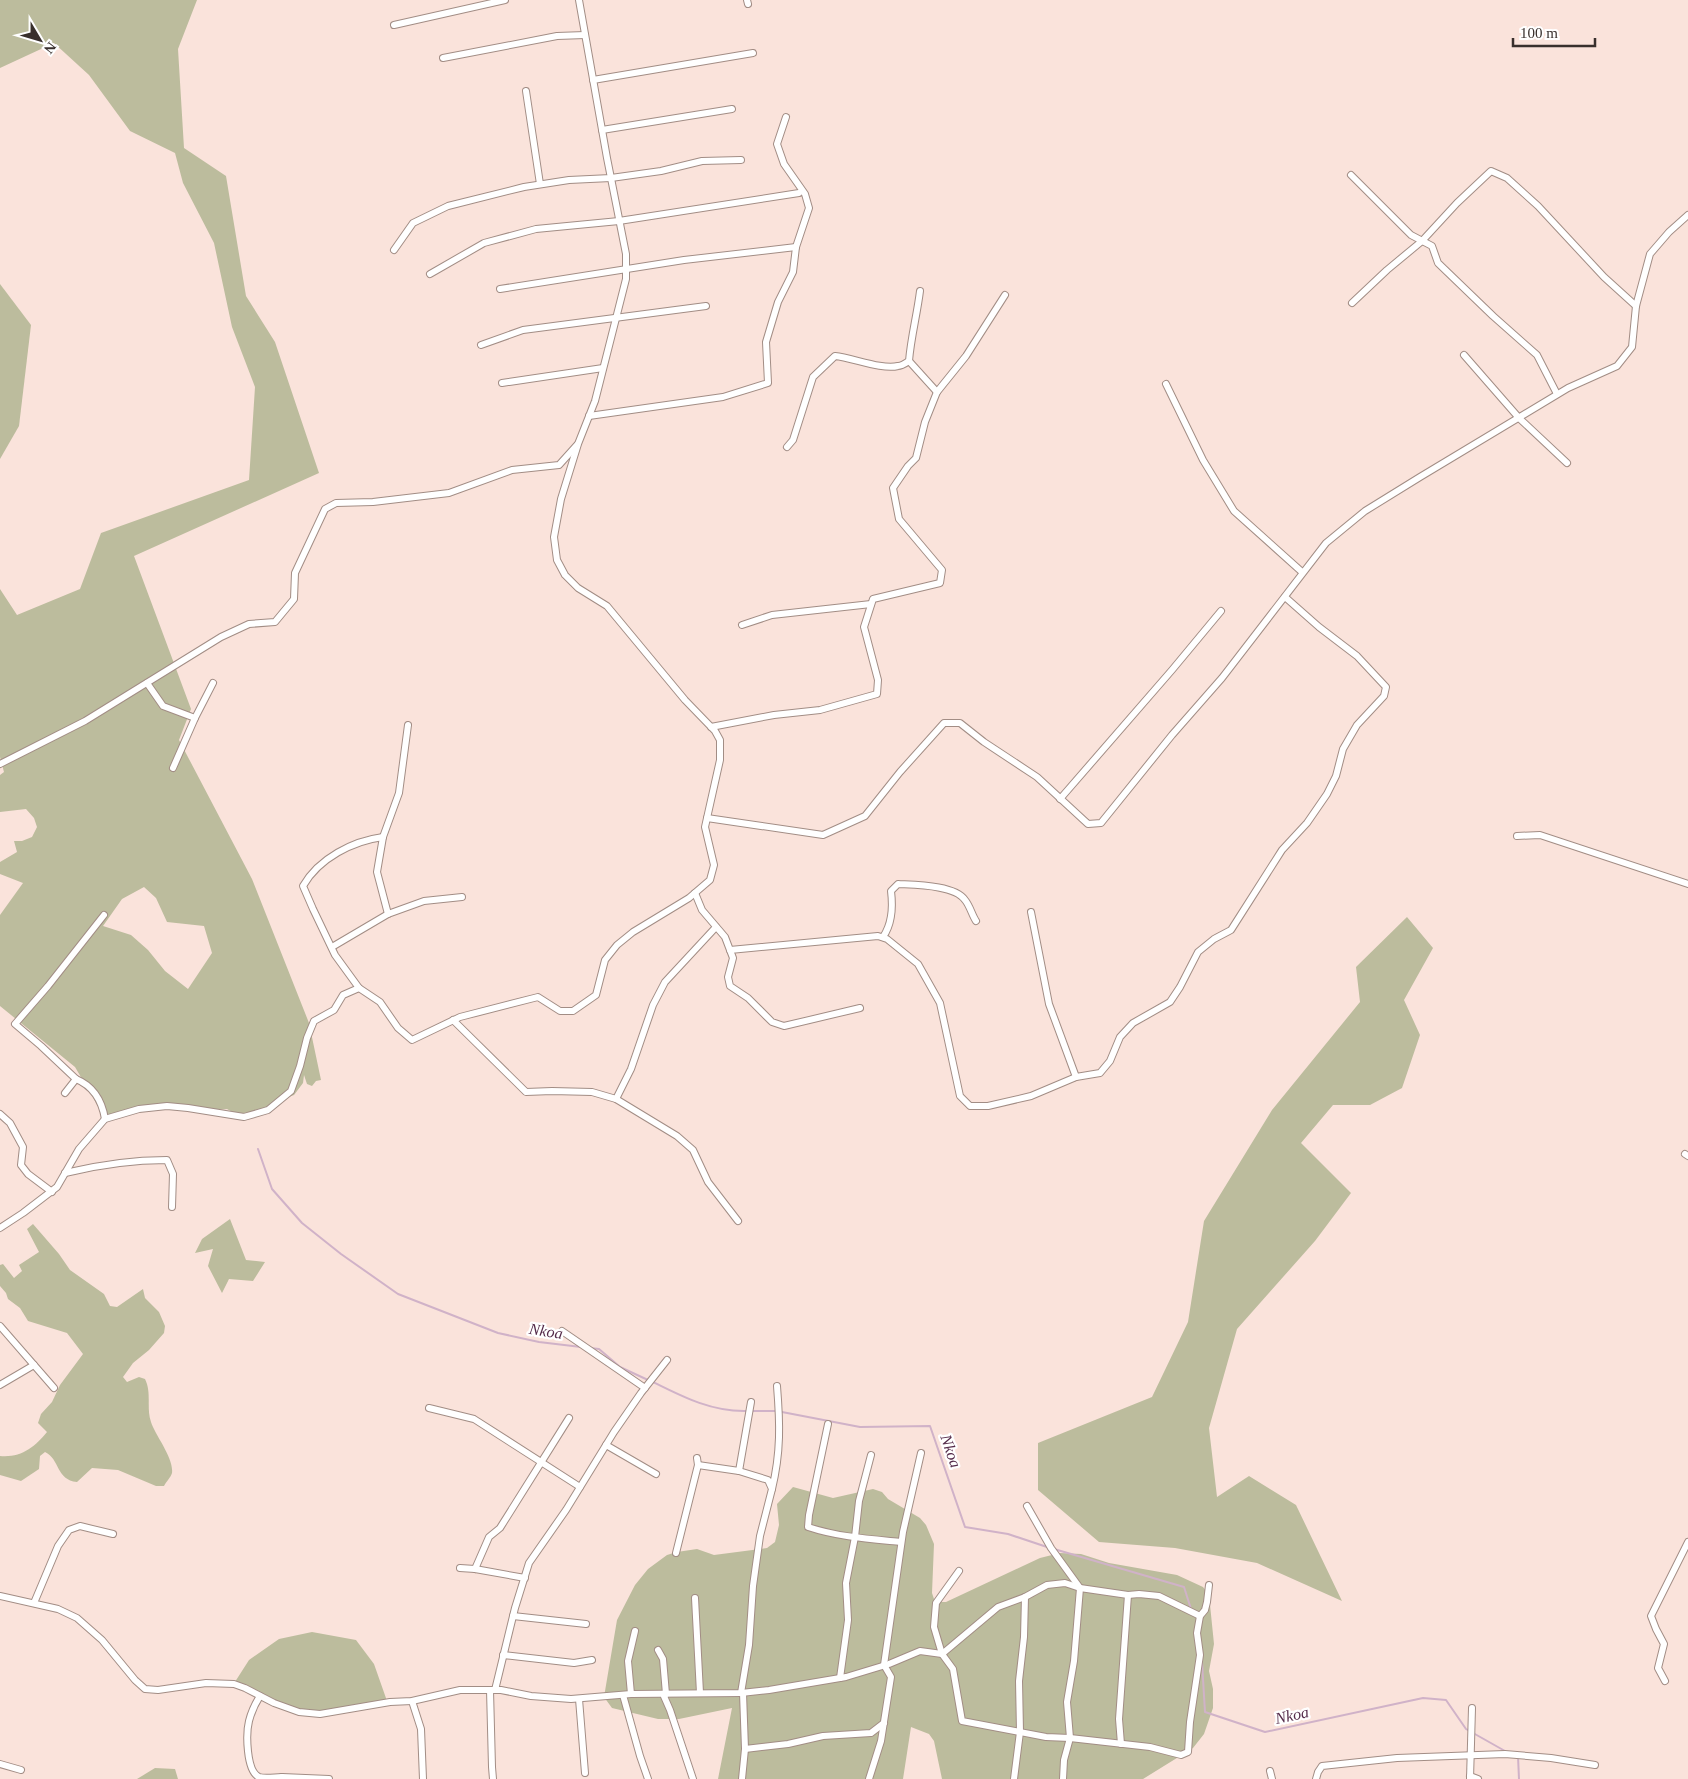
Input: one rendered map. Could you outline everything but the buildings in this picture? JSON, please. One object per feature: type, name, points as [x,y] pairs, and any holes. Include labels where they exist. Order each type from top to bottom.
[{"type":"street","points":[[394,26],[505,0]]},
{"type":"street","points":[[383,837],[368,839],[349,846],[328,859],[308,878],[303,886],[312,909],[332,947],[359,988],[380,1002],[398,1028],[412,1040],[460,1017],[514,1001],[538,997],[560,1011],[573,1011],[596,995],[605,960],[617,945],[633,932],[695,893],[710,880],[714,865],[705,827],[720,760],[720,740],[711,727],[684,700],[607,606],[578,588],[565,575],[557,560],[554,537],[562,500],[578,444],[596,401],[626,279],[626,254],[579,0]]},
{"type":"street","points":[[443,58],[557,36],[585,35]]},
{"type":"street","points":[[593,80],[753,53]]},
{"type":"street","points":[[526,91],[540,184]]},
{"type":"street","points":[[602,130],[732,109]]},
{"type":"street","points":[[589,416],[723,397],[768,383],[766,342],[778,302],[793,272],[796,247],[809,208],[805,194],[784,164],[777,144],[786,117]]},
{"type":"street","points":[[394,250],[413,224],[448,206],[540,184],[569,180],[611,178],[661,171],[702,160],[741,160]]},
{"type":"street","points":[[1352,303],[1386,270],[1422,240],[1456,203],[1491,171],[1507,178],[1538,206],[1604,277],[1636,306]]},
{"type":"street","points":[[1351,175],[1411,235],[1432,246],[1438,263],[1537,355],[1558,394]]},
{"type":"street","points":[[430,274],[484,244],[536,229],[619,221],[799,193]]},
{"type":"street","points":[[707,818],[823,835],[865,816],[900,772],[944,723],[960,723],[984,742],[1037,777],[1088,824],[1101,823],[1172,735],[1222,678],[1326,543],[1365,511],[1558,394],[1617,366],[1632,348],[1636,306],[1650,254],[1669,232],[1688,215]]},
{"type":"street","points":[[500,289],[626,269],[796,247]]},
{"type":"street","points":[[920,291],[916,320],[911,337],[909,361],[936,392]]},
{"type":"street","points":[[711,727],[774,715],[820,710],[877,694],[878,680],[864,627],[873,599],[940,583],[942,570],[899,519],[893,488],[916,458],[936,392],[966,356],[1005,295]]},
{"type":"street","points":[[481,345],[523,330],[706,306]]},
{"type":"street","points":[[787,447],[794,440],[814,377],[835,356],[848,357],[874,365],[898,366],[909,361]]},
{"type":"street","points":[[1464,356],[1519,418],[1567,463]]},
{"type":"street","points":[[502,383],[603,368]]},
{"type":"street","points":[[1166,384],[1203,460],[1234,511],[1302,572]]},
{"type":"street","points":[[0,764],[86,721],[221,637],[249,624],[275,622],[294,599],[295,573],[325,509],[336,503],[374,502],[450,493],[512,470],[558,465],[578,444]]},
{"type":"street","points":[[730,950],[878,936],[888,939],[918,964],[940,1003],[960,1096],[970,1106],[988,1106],[1031,1096],[1076,1077],[1100,1073],[1110,1061],[1120,1038],[1133,1023],[1170,1002],[1198,952],[1214,939],[1231,930],[1282,850],[1307,824],[1328,794],[1336,776],[1343,749],[1357,726],[1384,696],[1386,687],[1357,656],[1319,628],[1285,597]]},
{"type":"street","points":[[742,625],[772,615],[871,604]]},
{"type":"street","points":[[1060,799],[1221,611]]},
{"type":"street","points":[[147,683],[164,706],[195,718]]},
{"type":"street","points":[[173,768],[213,683]]},
{"type":"street","points":[[388,914],[377,872],[383,837],[399,793],[408,725]]},
{"type":"street","points":[[1518,836],[1540,835],[1688,884]]},
{"type":"street","points":[[883,937],[889,929],[892,905],[891,891],[898,884],[932,886],[952,891],[964,898],[976,922]]},
{"type":"street","points":[[695,893],[702,910],[725,937],[730,950],[733,958],[728,977],[730,986],[748,998],[772,1022],[784,1026],[860,1008]]},
{"type":"street","points":[[332,947],[388,914],[424,901],[462,897]]},
{"type":"street","points":[[1031,912],[1049,1004],[1076,1077]]},
{"type":"street","points":[[104,915],[48,986],[15,1024],[76,1079],[94,1092],[103,1108],[105,1118]]},
{"type":"street","points":[[616,1099],[631,1069],[653,1005],[665,982],[716,927]]},
{"type":"street","points":[[0,1228],[57,1187],[79,1149],[105,1118],[139,1109],[167,1106],[244,1117],[268,1110],[291,1091],[307,1038],[314,1022],[334,1010],[343,995],[359,988]]},
{"type":"street","points":[[453,1020],[526,1092],[592,1092],[616,1099],[676,1136],[694,1150],[708,1182],[738,1221]]},
{"type":"street","points":[[65,1093],[76,1079]]},
{"type":"street","points":[[0,1114],[10,1123],[22,1147],[21,1165],[28,1174],[52,1192]]},
{"type":"street","points":[[65,1173],[139,1160],[167,1160],[173,1174],[172,1207]]},
{"type":"street","points":[[0,1326],[54,1388]]},
{"type":"street","points":[[562,1331],[645,1388]]},
{"type":"street","points":[[493,1779],[492,1690],[529,1563],[606,1445],[645,1388],[667,1360]]},
{"type":"street","points":[[0,1385],[34,1365]]},
{"type":"street","points":[[742,1779],[745,1749],[742,1693],[760,1536],[777,1469],[780,1439],[777,1386]]},
{"type":"street","points":[[739,1471],[751,1402]]},
{"type":"street","points":[[429,1408],[474,1419],[580,1487]]},
{"type":"street","points":[[475,1569],[489,1537],[500,1528],[569,1418]]},
{"type":"street","points":[[828,1424],[808,1515],[808,1527],[855,1537],[901,1542]]},
{"type":"street","points":[[606,1445],[656,1474]]},
{"type":"street","points":[[869,1779],[881,1741],[891,1677],[884,1665],[901,1542],[921,1453]]},
{"type":"street","points":[[840,1678],[848,1620],[846,1583],[855,1537],[859,1501],[872,1455]]},
{"type":"street","points":[[676,1553],[697,1461],[768,1480],[772,1489]]},
{"type":"street","points":[[1027,1506],[1051,1548],[1080,1588],[1074,1661],[1067,1702],[1070,1738],[1064,1760],[1063,1779]]},
{"type":"street","points":[[34,1603],[58,1546],[69,1530],[80,1526],[113,1534]]},
{"type":"street","points":[[1666,1681],[1658,1668],[1664,1644],[1651,1616],[1688,1542]]},
{"type":"street","points":[[460,1568],[525,1578]]},
{"type":"street","points":[[959,1571],[936,1603],[934,1627],[942,1654],[953,1669],[962,1721],[1046,1737],[1150,1747],[1181,1755],[1188,1752],[1200,1655],[1197,1633],[1200,1616],[1205,1610],[1209,1585]]},
{"type":"street","points":[[0,1596],[58,1608],[77,1618],[102,1640],[144,1689],[158,1690],[206,1683],[234,1684],[274,1704],[299,1712],[320,1714],[390,1702],[412,1701],[460,1690],[492,1690],[530,1696],[579,1699],[631,1694],[742,1693],[840,1678],[884,1665],[920,1651],[942,1654],[998,1607],[1025,1597],[1047,1585],[1065,1583],[1080,1588],[1128,1595],[1159,1596],[1200,1616]]},
{"type":"street","points":[[1121,1744],[1119,1719],[1128,1595]]},
{"type":"street","points":[[1014,1779],[1020,1732],[1019,1680],[1024,1637],[1025,1597]]},
{"type":"street","points":[[695,1598],[700,1693]]},
{"type":"street","points":[[513,1616],[586,1624]]},
{"type":"street","points":[[631,1694],[628,1661],[635,1630]]},
{"type":"street","points":[[658,1650],[664,1659],[664,1694],[693,1779]]},
{"type":"street","points":[[503,1655],[574,1663],[592,1660]]},
{"type":"street","points":[[623,1695],[648,1779]]},
{"type":"street","points":[[260,1696],[249,1720],[247,1739],[254,1774],[260,1778],[329,1779]]},
{"type":"street","points":[[579,1699],[585,1773]]},
{"type":"street","points":[[412,1701],[421,1729],[423,1779]]},
{"type":"street","points":[[1472,1708],[1470,1778],[1478,1779]]},
{"type":"street","points":[[745,1749],[788,1744],[823,1736],[871,1733],[884,1722]]},
{"type":"street","points":[[1316,1779],[1322,1766],[1397,1758],[1505,1754],[1551,1758],[1595,1765]]},
{"type":"street","points":[[0,1764],[21,1770]]},
{"type":"street","points":[[1270,1772],[1272,1779]]},
{"type":"green space","points":[[0,0],[197,0],[178,49],[184,148],[226,176],[246,296],[275,342],[319,473],[134,556],[191,709],[179,740],[252,879],[309,1023],[321,1080],[316,1081],[312,1086],[307,1084],[304,1075],[303,1083],[294,1095],[286,1098],[271,1112],[263,1114],[252,1112],[236,1114],[227,1109],[196,1112],[139,1106],[106,1120],[75,1067],[0,1006],[0,915],[23,883],[0,874],[0,862],[17,852],[14,841],[22,841],[32,837],[37,827],[34,818],[26,809],[0,812],[0,775],[4,772],[0,757],[0,589],[17,615],[80,589],[101,533],[249,480],[255,387],[232,327],[214,243],[183,183],[175,153],[130,131],[89,75],[54,43],[0,68]],"holes":[[[144,887],[156,898],[167,922],[204,926],[212,953],[188,989],[165,971],[148,950],[131,935],[103,926],[122,899]]]},
{"type":"green space","points":[[0,284],[31,325],[19,426],[0,459]]},
{"type":"green space","points":[[1407,917],[1433,948],[1404,1000],[1420,1035],[1402,1088],[1370,1105],[1333,1105],[1301,1143],[1351,1193],[1315,1241],[1237,1329],[1209,1428],[1217,1497],[1249,1476],[1296,1505],[1342,1601],[1257,1563],[1175,1548],[1099,1542],[1038,1490],[1038,1443],[1152,1397],[1188,1322],[1204,1221],[1272,1110],[1360,1002],[1356,967]]},
{"type":"green space","points":[[230,1219],[246,1260],[265,1262],[253,1281],[229,1279],[222,1293],[208,1266],[213,1249],[195,1253],[202,1239]]},
{"type":"green space","points":[[33,1224],[70,1270],[104,1294],[110,1306],[117,1307],[143,1289],[145,1298],[159,1312],[165,1326],[164,1333],[149,1350],[133,1363],[123,1377],[127,1382],[139,1377],[145,1379],[147,1384],[151,1422],[172,1467],[172,1473],[164,1486],[156,1486],[118,1470],[92,1468],[77,1482],[70,1480],[65,1477],[50,1455],[45,1452],[40,1456],[39,1469],[21,1481],[0,1475],[0,1456],[15,1455],[27,1450],[47,1432],[38,1423],[41,1414],[52,1402],[60,1385],[83,1354],[67,1333],[28,1321],[20,1308],[8,1299],[0,1286],[0,1265],[3,1264],[14,1278],[22,1271],[19,1265],[39,1252],[27,1229]]},
{"type":"green space","points":[[793,1487],[833,1498],[873,1489],[882,1492],[888,1499],[920,1518],[926,1525],[934,1544],[932,1593],[935,1602],[946,1602],[1040,1558],[1060,1553],[1081,1554],[1109,1563],[1177,1575],[1203,1587],[1209,1595],[1214,1644],[1209,1671],[1213,1689],[1213,1708],[1204,1734],[1193,1748],[1143,1779],[942,1779],[934,1741],[929,1734],[911,1727],[903,1779],[718,1779],[732,1708],[679,1719],[658,1719],[612,1708],[604,1697],[617,1620],[635,1585],[648,1569],[667,1555],[697,1549],[714,1555],[767,1548],[775,1542],[779,1525],[777,1504]]},
{"type":"green space","points":[[312,1632],[356,1640],[374,1664],[387,1701],[311,1711],[276,1703],[233,1685],[249,1660],[279,1639]]},
{"type":"green space","points":[[155,1768],[175,1769],[178,1779],[137,1779]]},
{"type":"waterway","name":"Nkoa","points":[[258,1149],[272,1189],[302,1223],[341,1254],[398,1294],[498,1333],[539,1342],[581,1347]]},
{"type":"waterway","name":"Nkoa","points":[[590,1348],[599,1349],[620,1367],[648,1380]]},
{"type":"waterway","name":"Nkoa","points":[[653,1382],[687,1398],[710,1406],[734,1411],[747,1411]]},
{"type":"waterway","name":"Nkoa","points":[[752,1411],[777,1411]]},
{"type":"waterway","name":"Nkoa","points":[[782,1412],[860,1427],[930,1426],[965,1527],[1008,1534],[1047,1547]]},
{"type":"waterway","name":"Nkoa","points":[[1054,1549],[1184,1587],[1191,1609]]},
{"type":"waterway","name":"Nkoa","points":[[1202,1662],[1205,1712],[1265,1732],[1423,1698],[1446,1700],[1466,1729],[1505,1751]]},
{"type":"waterway","name":"Nkoa","points":[[1518,1756],[1519,1779]]}]
